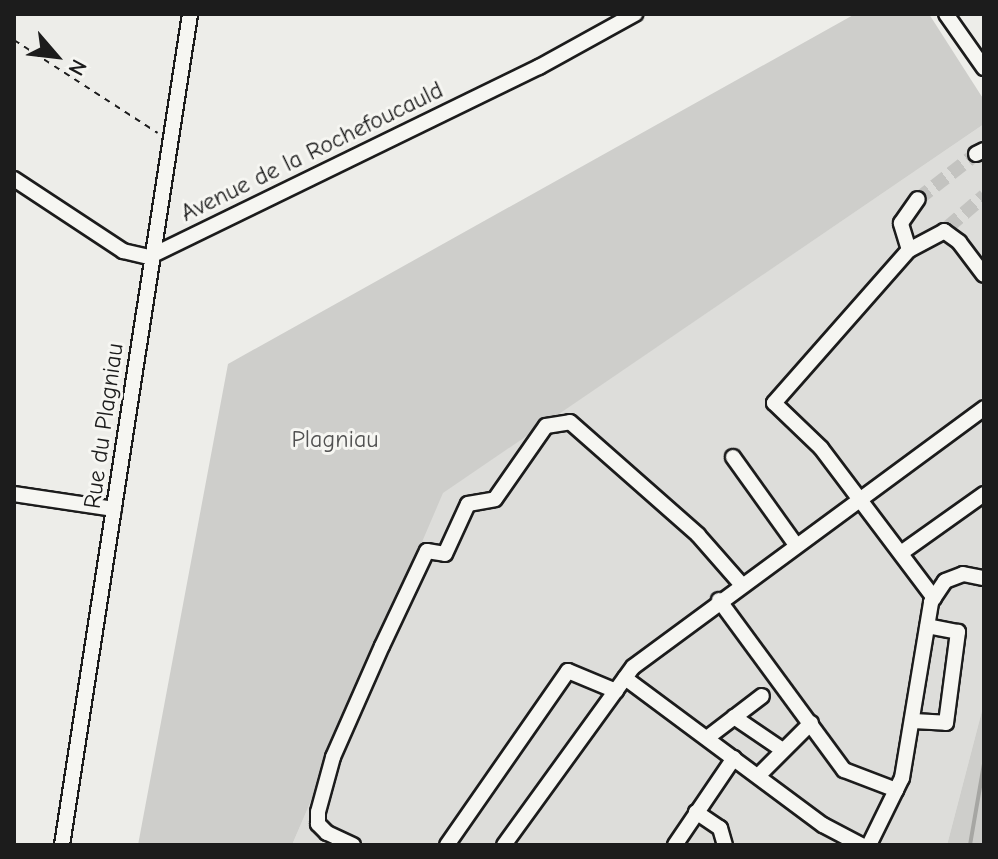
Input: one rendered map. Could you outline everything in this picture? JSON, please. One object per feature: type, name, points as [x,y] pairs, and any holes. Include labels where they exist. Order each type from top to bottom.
[{"type":"street","name":"Rue du Plagniau","points":[[62,845],[149,257],[172,142],[190,14]]},
{"type":"street","name":"Avenue de la Rochefoucauld","points":[[149,257],[575,49],[635,14]]},
{"type":"street","points":[[946,14],[984,68]]},
{"type":"street","points":[[14,179],[123,251],[149,257]]},
{"type":"street","points":[[909,250],[901,223],[918,199]]},
{"type":"street","points":[[934,598],[821,448],[774,403],[909,250],[946,229],[984,275]]},
{"type":"street","points":[[504,845],[625,678],[719,600],[984,408]]},
{"type":"street","points":[[353,845],[327,833],[318,824],[318,812],[333,757],[382,646],[427,551],[445,554],[468,504],[495,499],[546,426],[570,422],[688,525],[741,584]]},
{"type":"street","points":[[733,457],[796,545]]},
{"type":"street","points":[[14,494],[114,509]]},
{"type":"street","points":[[901,553],[984,494]]},
{"type":"street","points":[[869,845],[896,790],[913,721],[934,598],[945,581],[963,574],[984,578]]},
{"type":"street","points":[[719,600],[844,770],[896,790]]},
{"type":"street","points":[[913,721],[946,723],[958,632],[928,626]]},
{"type":"street","points":[[447,845],[568,671],[616,691]]},
{"type":"street","points":[[625,678],[823,825],[861,845]]},
{"type":"street","points":[[707,738],[762,696]]},
{"type":"street","points":[[734,717],[781,749]]},
{"type":"street","points":[[758,776],[781,749],[811,723]]},
{"type":"street","points":[[675,845],[734,758]]},
{"type":"street","points":[[696,812],[720,828],[725,845]]},
{"type":"path","points":[[14,40],[172,142]]},
{"type":"shaded area","points":[[984,124],[984,703],[947,845],[292,845],[442,493]]},
{"type":"green space","name":"Plagniau","points":[[855,14],[929,14],[984,100],[984,124],[443,493],[292,845],[138,845],[228,364]]},
{"type":"green space","points":[[984,703],[984,845],[947,845]]},
{"type":"waterway","points":[[970,845],[984,764]]},
{"type":"tunnel","points":[[918,199],[976,154]]},
{"type":"tunnel","points":[[948,227],[984,196]]}]
